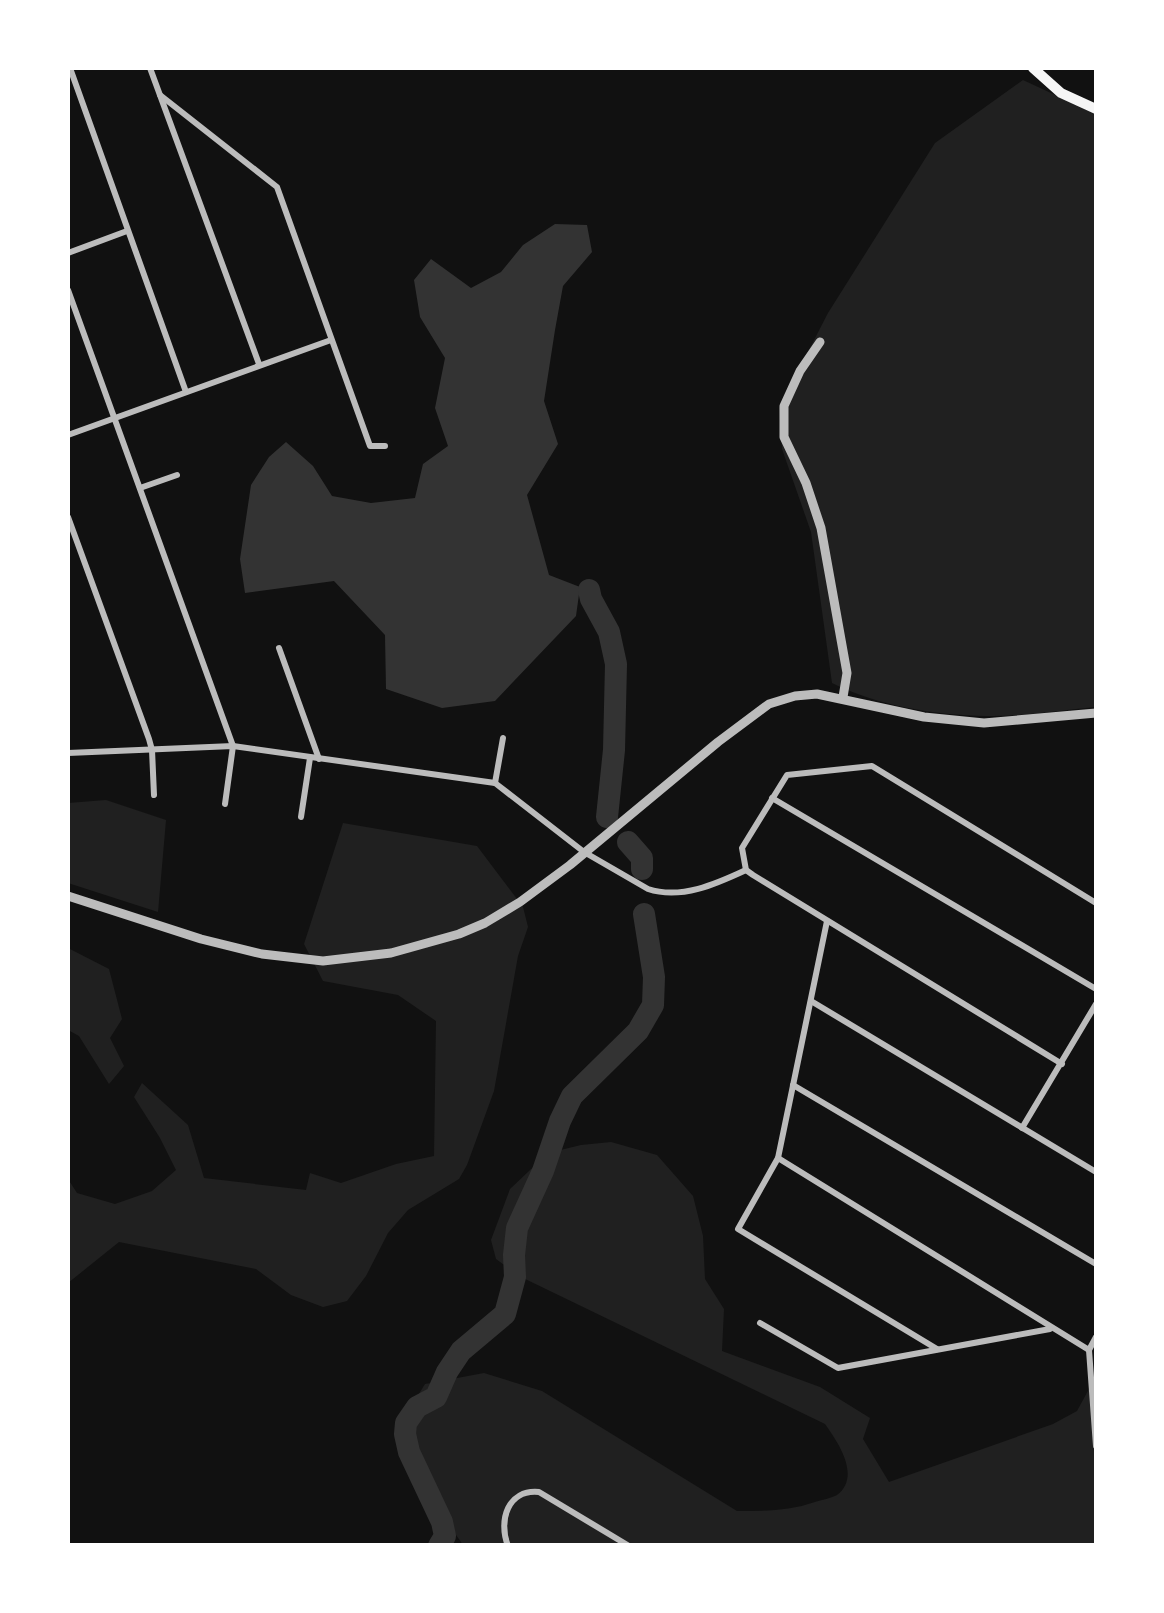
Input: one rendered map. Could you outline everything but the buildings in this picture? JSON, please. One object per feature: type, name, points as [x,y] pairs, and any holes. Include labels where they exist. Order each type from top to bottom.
[{"type":"main road","points":[[1033,68],[1062,93],[1096,109]]},
{"type":"street","points":[[70,68],[186,392]]},
{"type":"street","points":[[150,68],[259,364]]},
{"type":"street","points":[[160,95],[277,187],[370,446],[384,446]]},
{"type":"street","points":[[68,252],[127,232]]},
{"type":"street","points":[[68,290],[233,746],[225,804]]},
{"type":"street","points":[[68,435],[330,340]]},
{"type":"street","points":[[820,342],[800,371],[784,406],[784,437],[821,528],[847,673],[843,698]]},
{"type":"street","points":[[140,488],[177,474]]},
{"type":"street","points":[[68,516],[71,536],[152,750],[154,795]]},
{"type":"street","points":[[279,648],[319,759]]},
{"type":"street","points":[[68,896],[262,954],[323,961],[390,953],[459,934],[520,902],[769,704],[817,694],[956,722],[1008,722],[1096,713]]},
{"type":"street","points":[[495,783],[503,738]]},
{"type":"street","points":[[68,743],[69,753],[233,746],[495,783],[584,852],[648,889],[690,891],[746,870]]},
{"type":"street","points":[[301,818],[310,758]]},
{"type":"street","points":[[1062,1064],[746,870],[742,848],[787,775],[872,766],[1096,903]]},
{"type":"street","points":[[772,798],[1096,989]]},
{"type":"street","points":[[827,921],[778,1158],[738,1230],[937,1349]]},
{"type":"street","points":[[811,1001],[1096,1172]]},
{"type":"street","points":[[1022,1128],[1096,1004]]},
{"type":"street","points":[[793,1085],[1096,1264]]},
{"type":"street","points":[[778,1158],[1089,1350]]},
{"type":"street","points":[[760,1323],[838,1368],[1052,1328]]},
{"type":"street","points":[[1096,1337],[1089,1350],[1096,1446]]},
{"type":"street","points":[[508,1546],[503,1526],[508,1507],[516,1497],[531,1491],[539,1492],[629,1546]]},
{"type":"shaded area","points":[[1023,80],[1096,114],[1096,707],[1000,716],[927,711],[869,698],[832,683],[811,532],[782,449],[779,408],[828,313],[935,143]]},
{"type":"shaded area","points":[[555,224],[587,225],[592,252],[563,286],[544,401],[558,444],[527,495],[549,575],[580,587],[576,616],[495,701],[442,708],[386,689],[385,635],[334,581],[245,593],[240,559],[251,485],[269,457],[286,442],[313,466],[332,496],[371,503],[415,498],[423,464],[448,446],[435,408],[445,358],[420,317],[414,280],[431,259],[471,288],[501,272],[523,245]]},
{"type":"shaded area","points":[[106,800],[166,820],[158,912],[68,883],[68,803]]},
{"type":"shaded area","points":[[343,823],[477,846],[523,907],[528,927],[518,956],[494,1091],[459,1179],[408,1210],[388,1233],[366,1276],[347,1301],[323,1307],[291,1295],[256,1269],[119,1242],[68,1283],[68,1179],[77,1193],[115,1204],[152,1191],[176,1170],[134,1097],[142,1083],[188,1125],[204,1178],[306,1190],[310,1173],[341,1183],[434,1156],[436,1021],[398,995],[323,981],[304,944]]},
{"type":"shaded area","points":[[68,948],[109,969],[122,1019],[110,1038],[124,1066],[109,1084],[79,1036],[68,1030]]},
{"type":"shaded area","points":[[611,1142],[657,1155],[693,1196],[703,1236],[705,1279],[724,1309],[722,1351],[820,1387],[870,1418],[863,1439],[889,1482],[1053,1424],[1077,1411],[1096,1376],[1096,1545],[463,1545],[422,1485],[411,1437],[414,1402],[425,1384],[484,1373],[542,1391],[737,1511],[796,1507],[835,1496],[844,1487],[845,1459],[825,1424],[519,1276],[496,1259],[491,1240],[510,1189],[548,1153]]},
{"type":"waterway","points":[[589,590],[609,632],[616,664],[614,750],[607,817]]},
{"type":"waterway","points":[[628,842],[642,858],[642,869]]},
{"type":"waterway","points":[[439,1546],[445,1536],[442,1522],[409,1452],[406,1423],[417,1407],[436,1397],[461,1351],[505,1314],[515,1277],[517,1228],[560,1121],[572,1096],[638,1031],[653,1005],[654,977],[644,914]]}]
